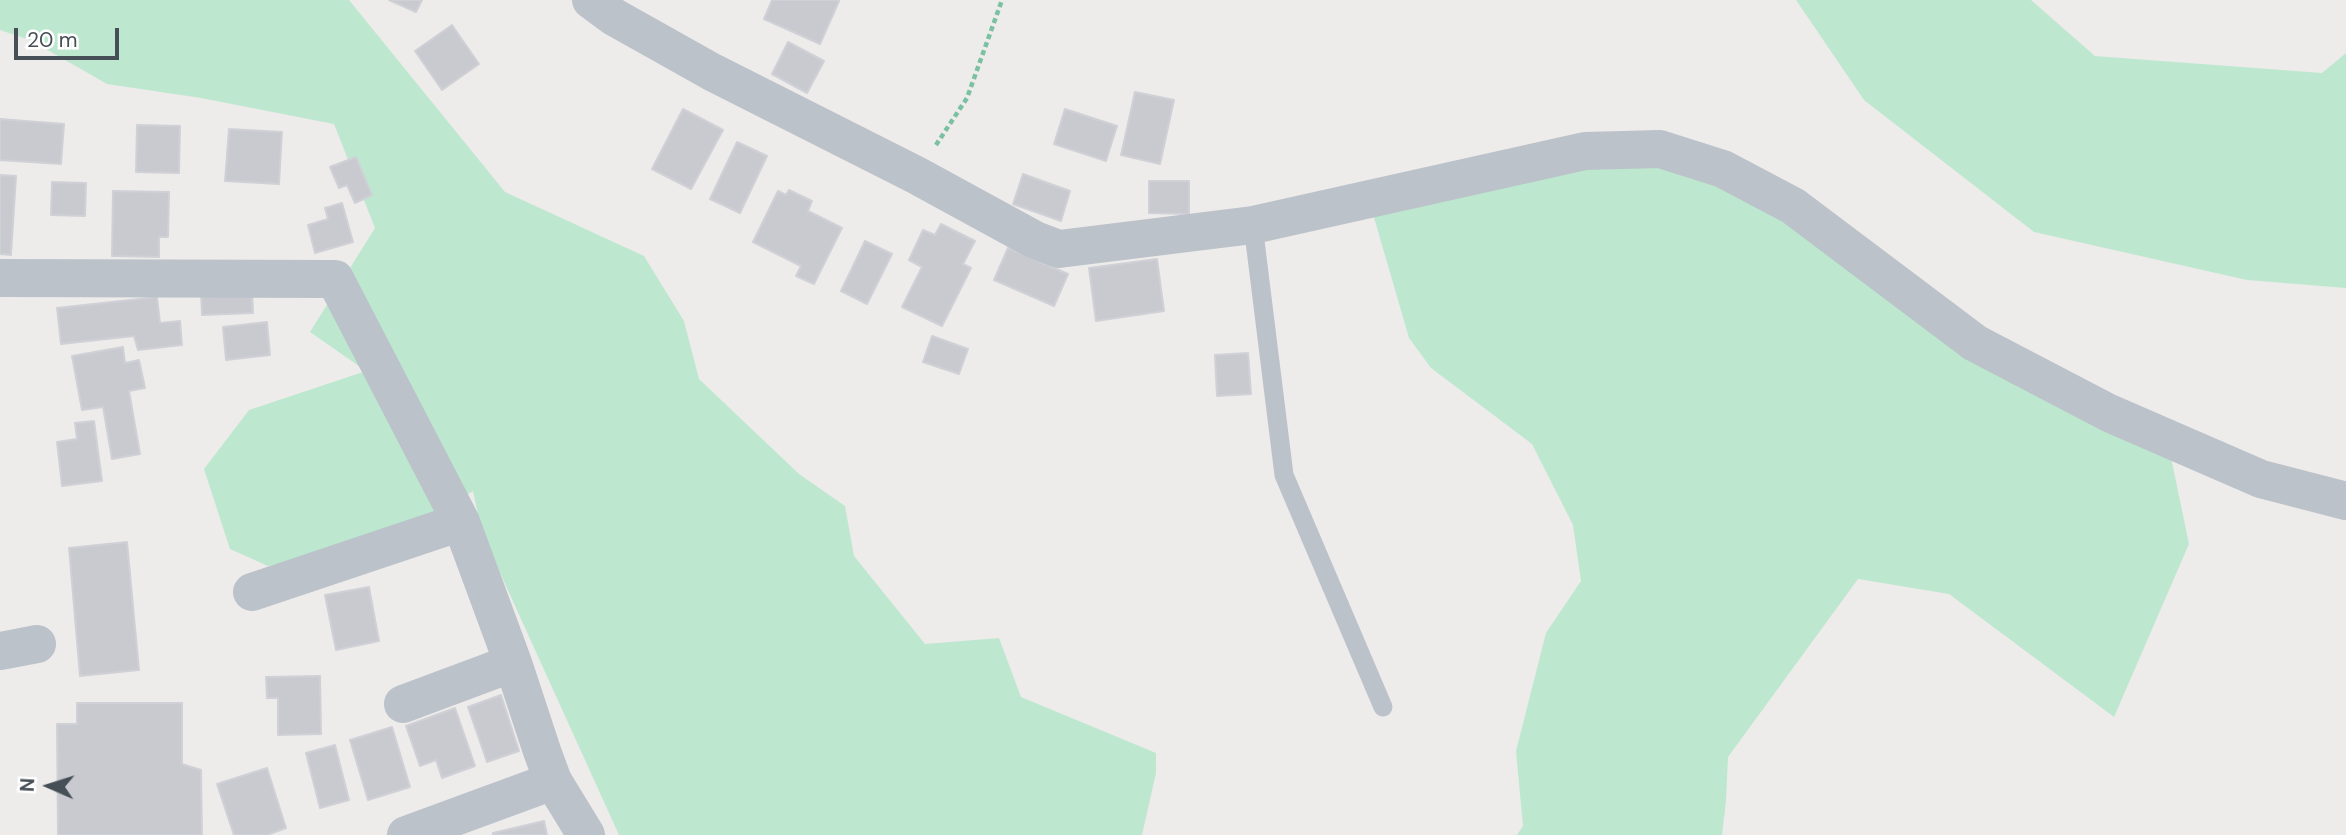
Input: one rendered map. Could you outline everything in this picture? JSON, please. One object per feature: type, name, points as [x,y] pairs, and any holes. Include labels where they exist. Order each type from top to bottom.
[{"type":"street","points":[[591,0],[614,17],[712,72],[916,175],[1035,240],[1059,249],[1253,226],[1585,150],[1660,149],[1723,169],[1793,206],[1975,343],[2109,413],[2261,479],[2346,501]]},
{"type":"street","points":[[0,278],[335,279],[461,523],[513,663],[542,751],[554,780],[586,835]]},
{"type":"street","points":[[252,593],[461,523]]},
{"type":"street","points":[[0,651],[37,644]]},
{"type":"street","points":[[403,704],[513,663]]},
{"type":"street","points":[[406,835],[462,825],[554,780]]},
{"type":"lane","points":[[1253,226],[1284,475],[1383,707]]},
{"type":"path","points":[[916,175],[967,98],[1002,0]]},
{"type":"green space","points":[[0,0],[349,0],[505,192],[644,256],[684,321],[699,379],[799,474],[845,506],[854,556],[925,644],[999,638],[1021,697],[1156,753],[1156,773],[1142,835],[619,835],[482,533],[473,491],[408,531],[320,556],[268,566],[230,549],[204,469],[249,410],[366,371],[310,332],[375,228],[334,124],[201,98],[107,84],[30,40],[0,30]]},
{"type":"green space","points":[[1796,0],[2031,0],[2095,56],[2322,73],[2346,53],[2346,288],[2247,280],[2034,232],[1864,100]]},
{"type":"green space","points":[[1633,150],[1815,223],[1964,335],[2167,438],[2189,544],[2114,717],[1949,594],[1858,579],[1728,757],[1722,835],[1517,835],[1523,826],[1516,751],[1546,633],[1581,581],[1573,525],[1532,444],[1431,368],[1409,338],[1373,214]]},
{"type":"building","points":[[389,0],[422,0],[416,12]]},
{"type":"building","points":[[772,0],[839,1],[820,44],[764,19]]},
{"type":"building","points":[[452,25],[479,64],[442,90],[415,51]]},
{"type":"building","points":[[788,42],[824,61],[807,93],[772,74]]},
{"type":"building","points":[[1135,92],[1174,100],[1160,164],[1121,155]]},
{"type":"building","points":[[683,109],[723,130],[691,189],[652,169]]},
{"type":"building","points":[[1065,109],[1117,126],[1106,161],[1054,144]]},
{"type":"building","points":[[0,119],[64,124],[61,164],[0,160]]},
{"type":"building","points":[[137,125],[180,126],[179,173],[136,172]]},
{"type":"building","points":[[229,129],[282,132],[279,184],[225,181]]},
{"type":"building","points":[[737,142],[767,156],[740,213],[710,199]]},
{"type":"building","points":[[356,157],[372,195],[355,203],[347,185],[339,188],[330,167]]},
{"type":"building","points":[[1023,174],[1070,191],[1061,221],[1013,204]]},
{"type":"building","points":[[0,175],[16,176],[11,255],[0,254]]},
{"type":"building","points":[[1149,181],[1189,181],[1189,214],[1149,213]]},
{"type":"building","points":[[52,182],[86,183],[85,216],[51,215]]},
{"type":"building","points":[[789,190],[812,201],[808,211],[842,228],[814,284],[796,276],[801,266],[753,242],[778,191],[786,195]]},
{"type":"building","points":[[113,191],[169,192],[168,237],[159,237],[159,257],[112,256]]},
{"type":"building","points":[[342,203],[353,242],[315,253],[308,225],[328,219],[325,208]]},
{"type":"building","points":[[941,224],[975,241],[963,264],[971,268],[942,326],[902,307],[922,267],[909,260],[923,230],[935,235]]},
{"type":"building","points":[[865,241],[892,254],[867,304],[841,291]]},
{"type":"building","points":[[1008,248],[1068,274],[1054,306],[994,280]]},
{"type":"building","points":[[1157,259],[1164,311],[1096,321],[1089,268]]},
{"type":"building","points":[[252,288],[253,313],[202,315],[201,291]]},
{"type":"building","points":[[157,297],[160,323],[180,321],[182,345],[138,350],[134,336],[61,344],[57,308]]},
{"type":"building","points":[[267,322],[270,355],[226,360],[223,327]]},
{"type":"building","points":[[932,336],[968,349],[959,374],[923,362]]},
{"type":"building","points":[[123,347],[125,363],[139,360],[145,388],[129,391],[140,454],[112,459],[103,407],[82,410],[72,356]]},
{"type":"building","points":[[1248,353],[1251,394],[1217,396],[1215,355]]},
{"type":"building","points":[[94,421],[102,481],[62,486],[57,442],[77,439],[75,423]]},
{"type":"building","points":[[127,542],[139,670],[80,676],[69,548]]},
{"type":"building","points":[[369,587],[379,641],[336,650],[325,595]]},
{"type":"building","points":[[320,676],[321,734],[278,735],[278,698],[267,698],[266,677]]},
{"type":"building","points":[[501,695],[519,751],[487,762],[468,707]]},
{"type":"building","points":[[77,703],[182,703],[182,764],[201,770],[202,835],[58,835],[57,724],[77,724]]},
{"type":"building","points":[[455,708],[475,766],[442,778],[436,760],[420,766],[406,726]]},
{"type":"building","points":[[392,727],[410,787],[368,800],[350,740]]},
{"type":"building","points":[[335,745],[349,800],[320,808],[306,753]]},
{"type":"building","points":[[267,768],[286,828],[267,835],[234,835],[217,784]]},
{"type":"building","points":[[544,821],[547,835],[493,835],[493,833]]}]
